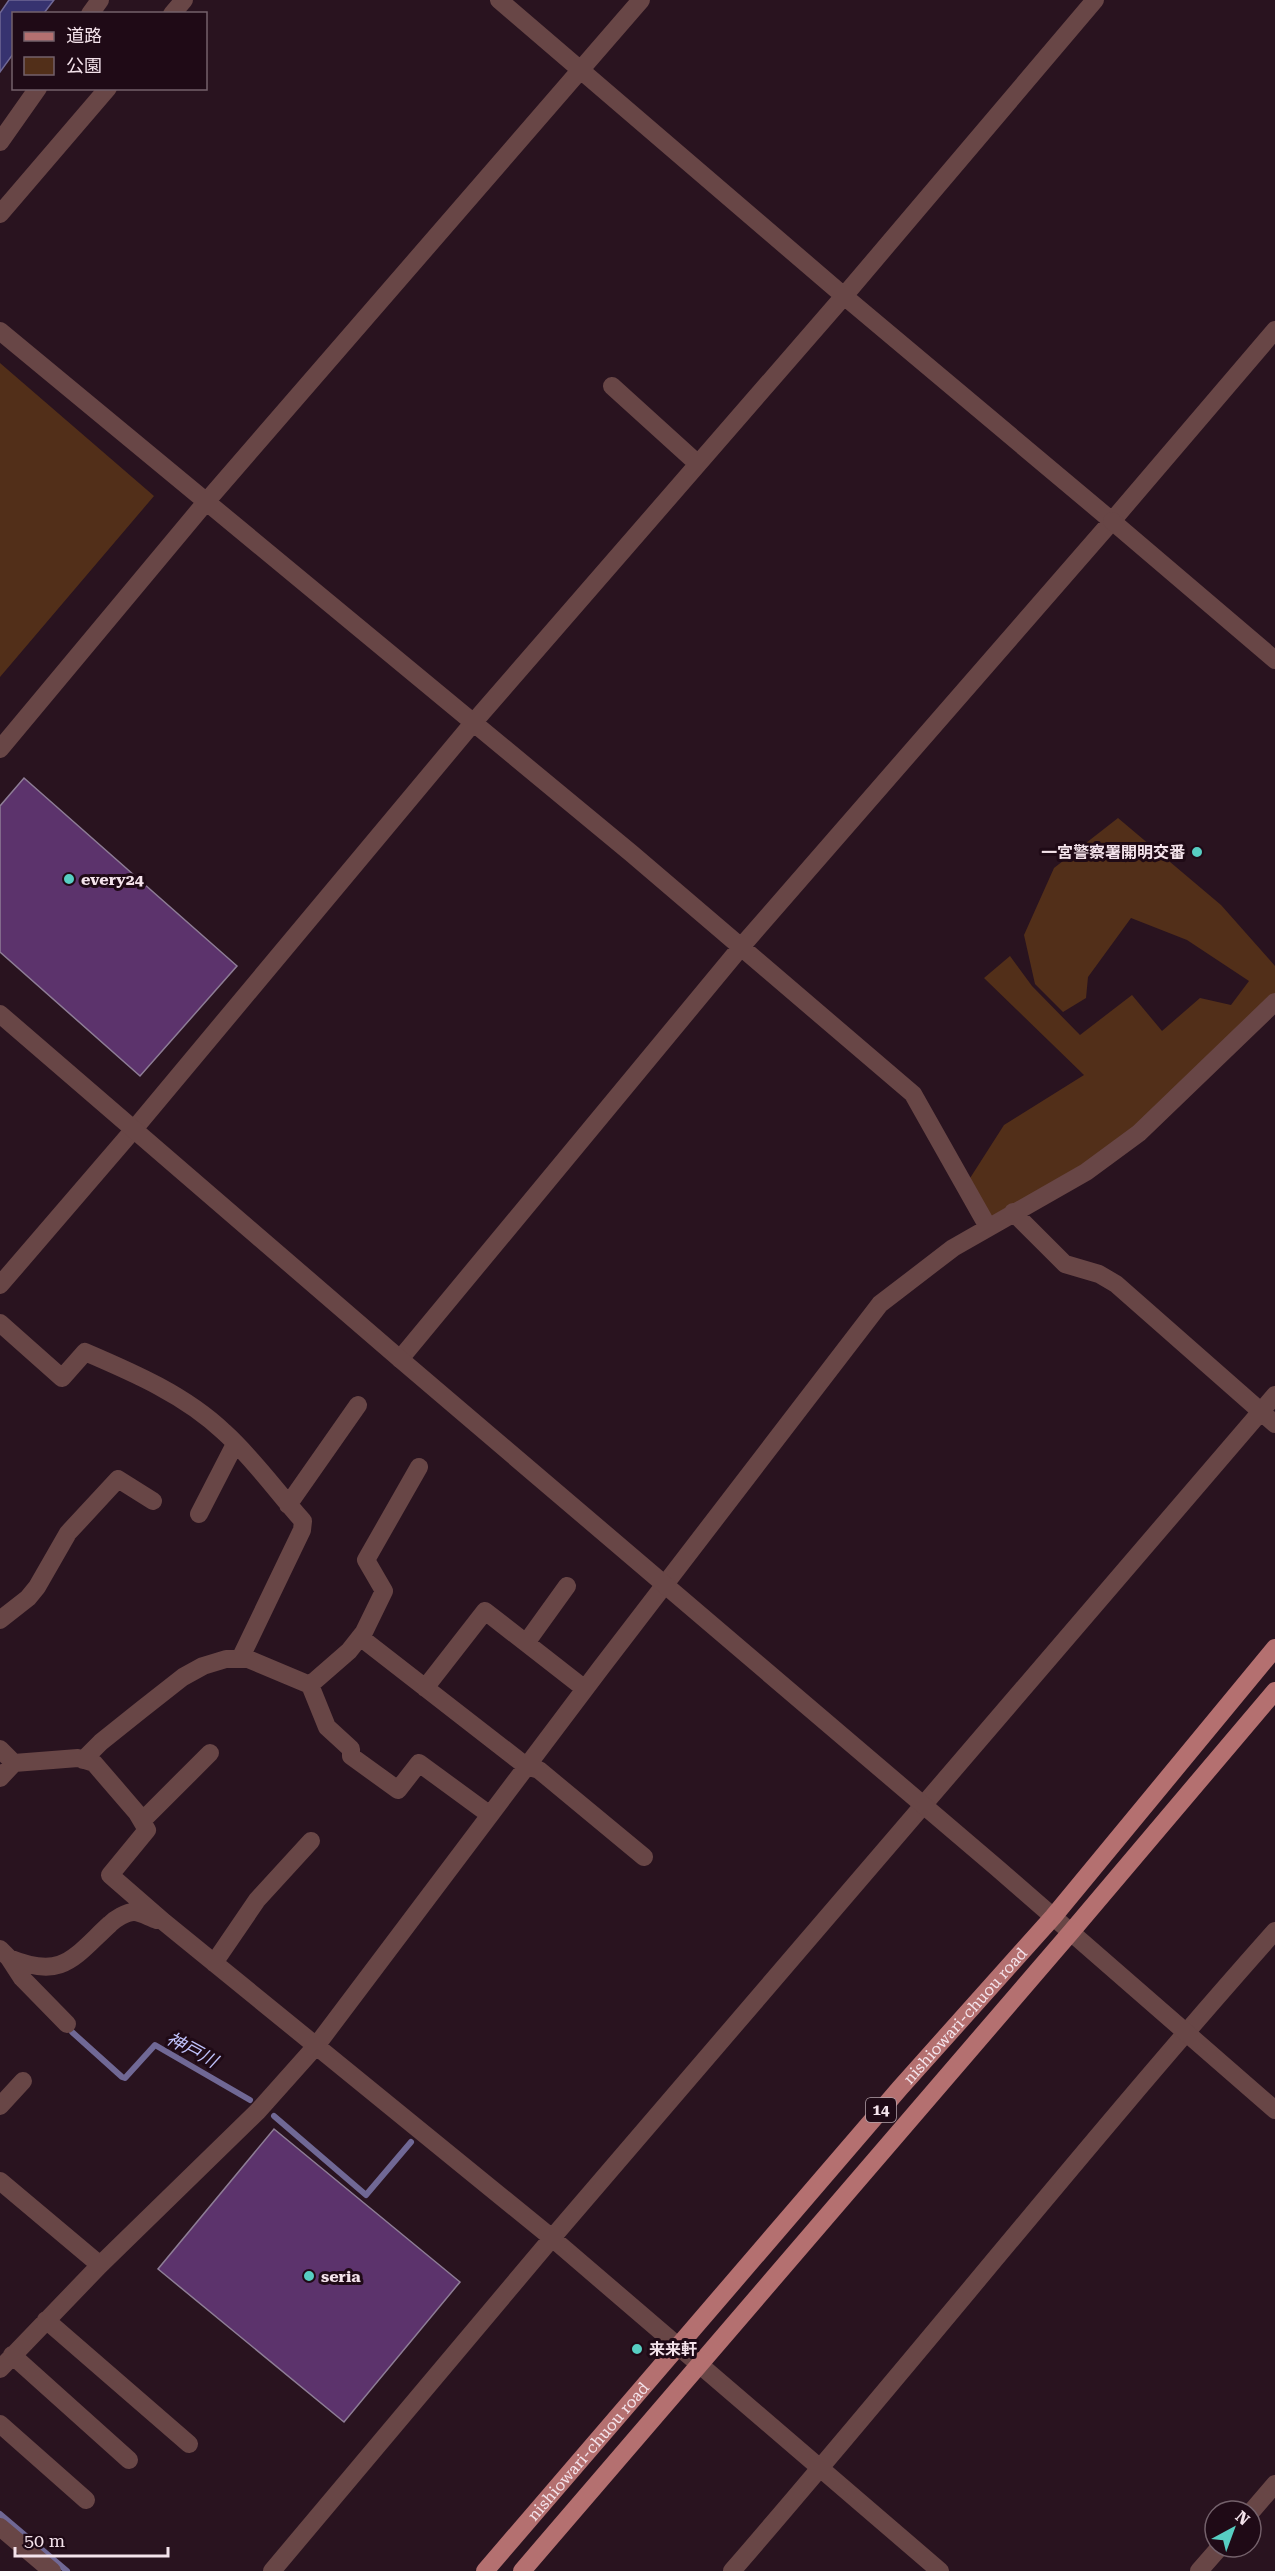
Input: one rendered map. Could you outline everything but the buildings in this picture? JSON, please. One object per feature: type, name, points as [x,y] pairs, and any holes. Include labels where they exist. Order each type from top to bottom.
[{"type":"main road","name":"nishiowari-chuou road","points":[[485,2571],[900,2088],[1053,1917],[1275,1648]]},
{"type":"main road","name":"nishiowari-chuou road","points":[[522,2571],[1275,1691]]},
{"type":"street","points":[[174,12],[184,0]]},
{"type":"street","points":[[500,0],[844,296],[1275,660]]},
{"type":"street","points":[[0,749],[206,502],[641,0]]},
{"type":"street","points":[[0,1285],[135,1128],[474,723],[844,296],[1095,0]]},
{"type":"street","points":[[0,142],[37,90]]},
{"type":"street","points":[[0,214],[106,90]]},
{"type":"street","points":[[400,1359],[741,947],[1275,330]]},
{"type":"street","points":[[0,331],[474,723],[913,1094],[988,1227]]},
{"type":"street","points":[[612,386],[698,464]]},
{"type":"street","points":[[0,2369],[100,2265],[258,2111],[316,2046],[665,1583],[880,1304],[952,1248],[1086,1172],[1139,1133],[1275,1002]]},
{"type":"street","points":[[0,1014],[135,1128],[400,1359],[924,1805],[1275,2110]]},
{"type":"street","points":[[1013,1212],[1065,1264],[1099,1274],[1116,1284],[1275,1424]]},
{"type":"street","points":[[0,1323],[62,1378],[86,1352],[164,1389],[196,1409],[236,1444],[303,1521],[302,1530],[240,1659]]},
{"type":"street","points":[[272,2571],[552,2238],[1275,1395]]},
{"type":"street","points":[[288,1505],[358,1405]]},
{"type":"street","points":[[199,1514],[236,1444]]},
{"type":"street","points":[[310,1685],[360,1637],[384,1592],[366,1560],[419,1467]]},
{"type":"street","points":[[0,1620],[28,1598],[37,1587],[68,1533],[118,1479],[153,1501]]},
{"type":"street","points":[[526,1643],[567,1586]]},
{"type":"street","points":[[425,1688],[485,1611],[585,1689]]},
{"type":"street","points":[[360,1637],[526,1766],[539,1770],[644,1857]]},
{"type":"street","points":[[83,1760],[100,1742],[183,1677],[214,1662],[226,1659],[249,1659],[310,1685],[327,1727],[351,1749],[351,1756],[398,1790],[419,1763],[490,1815]]},
{"type":"street","points":[[0,1749],[14,1763]]},
{"type":"street","points":[[142,1821],[210,1753]]},
{"type":"street","points":[[0,1778],[14,1763],[78,1758],[94,1763],[147,1830],[110,1875],[213,1963],[552,2238],[940,2571]]},
{"type":"street","points":[[213,1963],[257,1900],[311,1841]]},
{"type":"street","points":[[5,1953],[30,1967],[58,1966],[71,1961],[116,1918],[134,1912],[164,1922]]},
{"type":"street","points":[[732,2571],[821,2469],[1185,2032],[1275,1931]]},
{"type":"street","points":[[5,1953],[22,1978],[67,2024]]},
{"type":"street","points":[[0,2106],[23,2081]]},
{"type":"street","points":[[0,2181],[100,2265]]},
{"type":"street","points":[[45,2320],[189,2444]]},
{"type":"street","points":[[12,2355],[129,2460]]},
{"type":"street","points":[[0,2424],[86,2500]]},
{"type":"street","points":[[1262,2499],[1275,2484]]},
{"type":"street","points":[[0,2527],[52,2571]]},
{"type":"street","points":[[1200,2571],[1210,2559]]},
{"type":"green space","points":[[0,363],[154,496],[0,677]]},
{"type":"green space","points":[[1118,818],[1221,905],[1275,966],[1275,1003],[1139,1133],[988,1227],[965,1186],[1004,1125],[1084,1075],[984,978],[1010,956],[1032,986],[1080,1035],[1132,995],[1162,1031],[1200,998],[1231,1005],[1249,981],[1187,940],[1131,918],[1088,977],[1086,998],[1063,1012],[1035,984],[1024,935],[1054,868]]},
{"type":"shaded area","points":[[9,0],[54,0],[45,12],[12,12],[12,55],[0,72],[0,13]]},
{"type":"waterway","name":"神戸川","points":[[72,2032],[122,2077],[125,2078],[155,2045],[250,2100]]},
{"type":"waterway","name":"神戸川","points":[[274,2116],[366,2195],[411,2142]]},
{"type":"waterway","points":[[0,2514],[67,2571]]},
{"type":"place","name":"一宮警察署開明交番","points":[[1197,852]]},
{"type":"place","name":"every24","points":[[69,879]]},
{"type":"place","name":"seria","points":[[309,2276]]},
{"type":"place","name":"来来軒","points":[[637,2349]]}]
